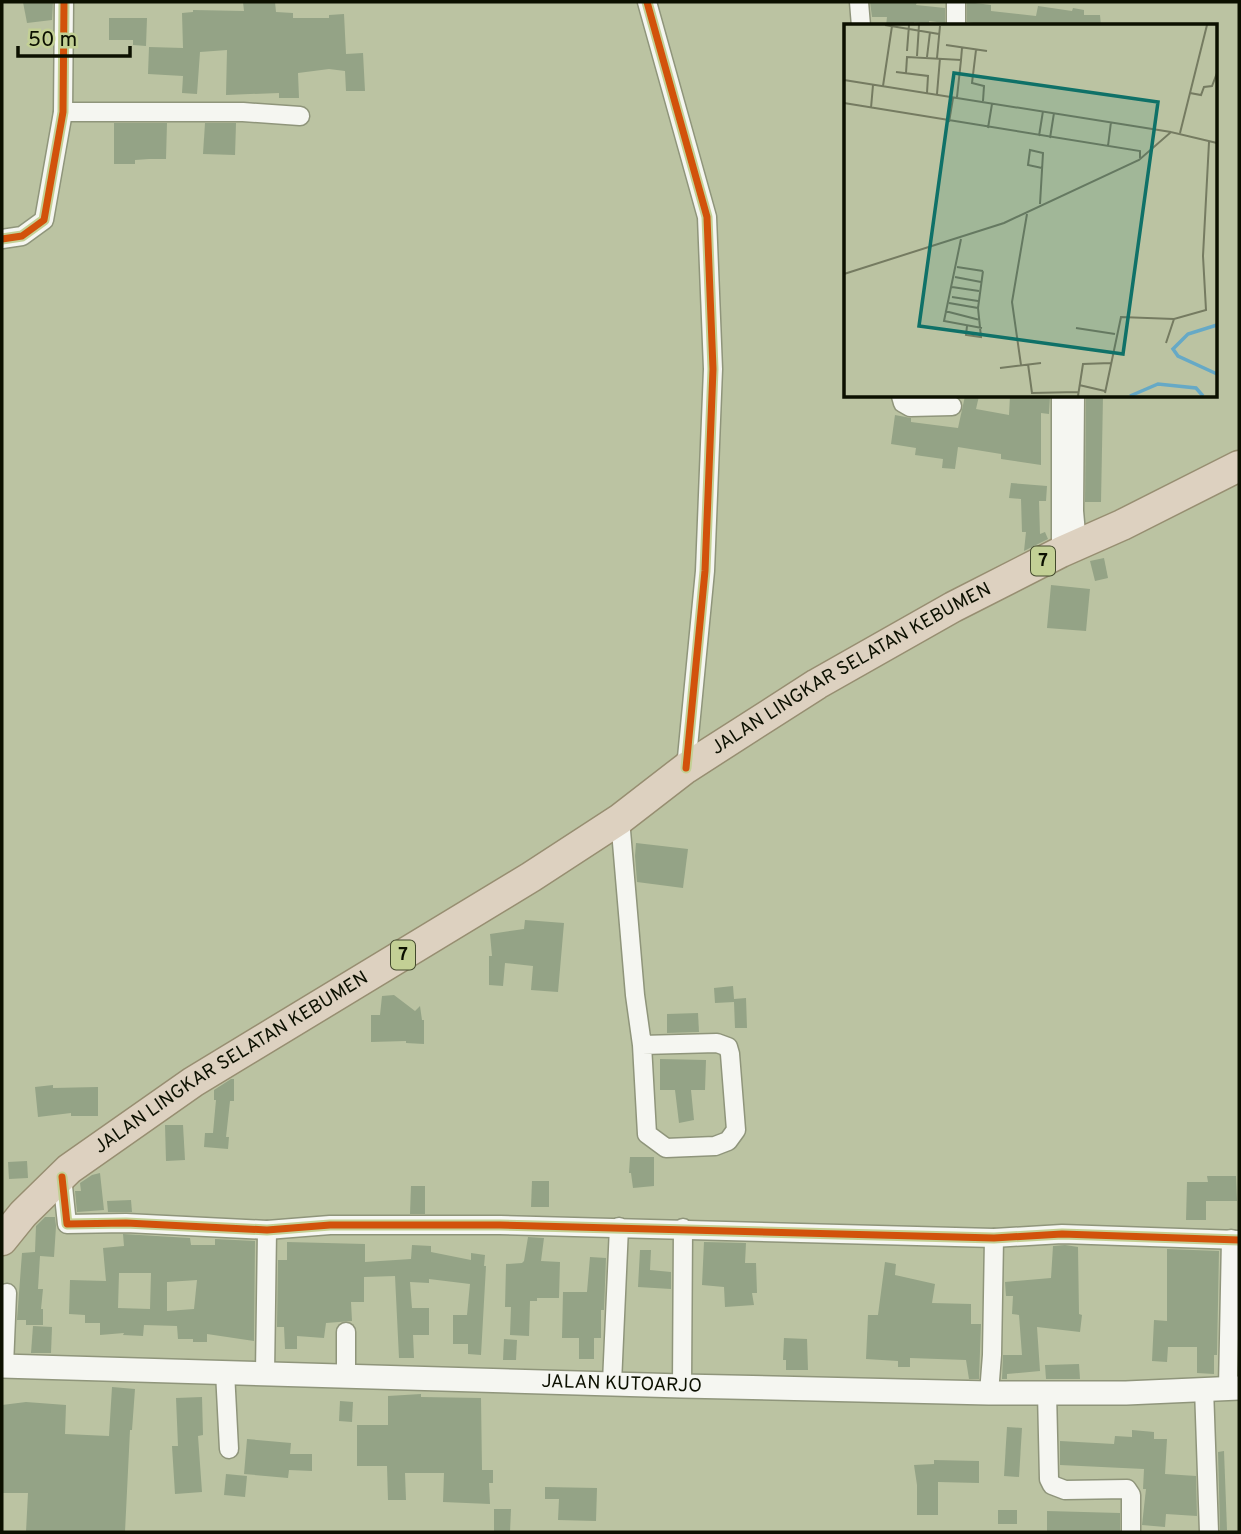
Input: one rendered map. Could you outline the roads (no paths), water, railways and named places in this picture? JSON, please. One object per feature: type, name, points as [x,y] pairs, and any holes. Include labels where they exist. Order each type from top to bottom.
[{"type":"highway","name":"JALAN LINGKAR SELATAN KEBUMEN","points":[[2,1240],[23,1214],[69,1168],[193,1082],[531,877],[620,819],[686,768],[817,684],[953,607],[1239,466]]},
{"type":"main road","name":"JALAN KUTOARJO","points":[[3,1366],[989,1393],[1126,1393],[1233,1388]]},
{"type":"street","points":[[2,239],[22,236],[44,220],[63,112],[64,2]]},
{"type":"street","points":[[647,2],[708,217],[713,369],[705,571],[686,768]]},
{"type":"street","points":[[859,2],[862,24]]},
{"type":"street","points":[[956,2],[956,24]]},
{"type":"street","points":[[63,112],[243,112],[300,116]]},
{"type":"street","points":[[901,397],[903,404],[909,407],[951,406]]},
{"type":"street","points":[[1061,397],[1067,441],[1069,548]]},
{"type":"street","points":[[1067,441],[1074,397]]},
{"type":"street","points":[[620,819],[642,1045],[647,1134],[666,1148],[715,1146],[728,1140],[736,1130],[730,1054],[727,1047],[717,1043],[642,1045]]},
{"type":"street","points":[[62,1177],[67,1224],[127,1223],[267,1230],[330,1225],[619,1227],[994,1238],[1062,1234],[1235,1240],[1233,1388]]},
{"type":"street","points":[[611,1383],[619,1227]]},
{"type":"street","points":[[682,1386],[683,1228]]},
{"type":"street","points":[[265,1374],[267,1230]]},
{"type":"street","points":[[989,1393],[994,1238]]},
{"type":"street","points":[[3,1366],[7,1293]]},
{"type":"street","points":[[346,1332],[346,1376]]},
{"type":"street","points":[[225,1372],[229,1449]]},
{"type":"street","points":[[1204,1388],[1209,1532]]},
{"type":"street","points":[[1046,1392],[1049,1479],[1052,1485],[1065,1490],[1127,1489],[1131,1495],[1130,1532]]}]
